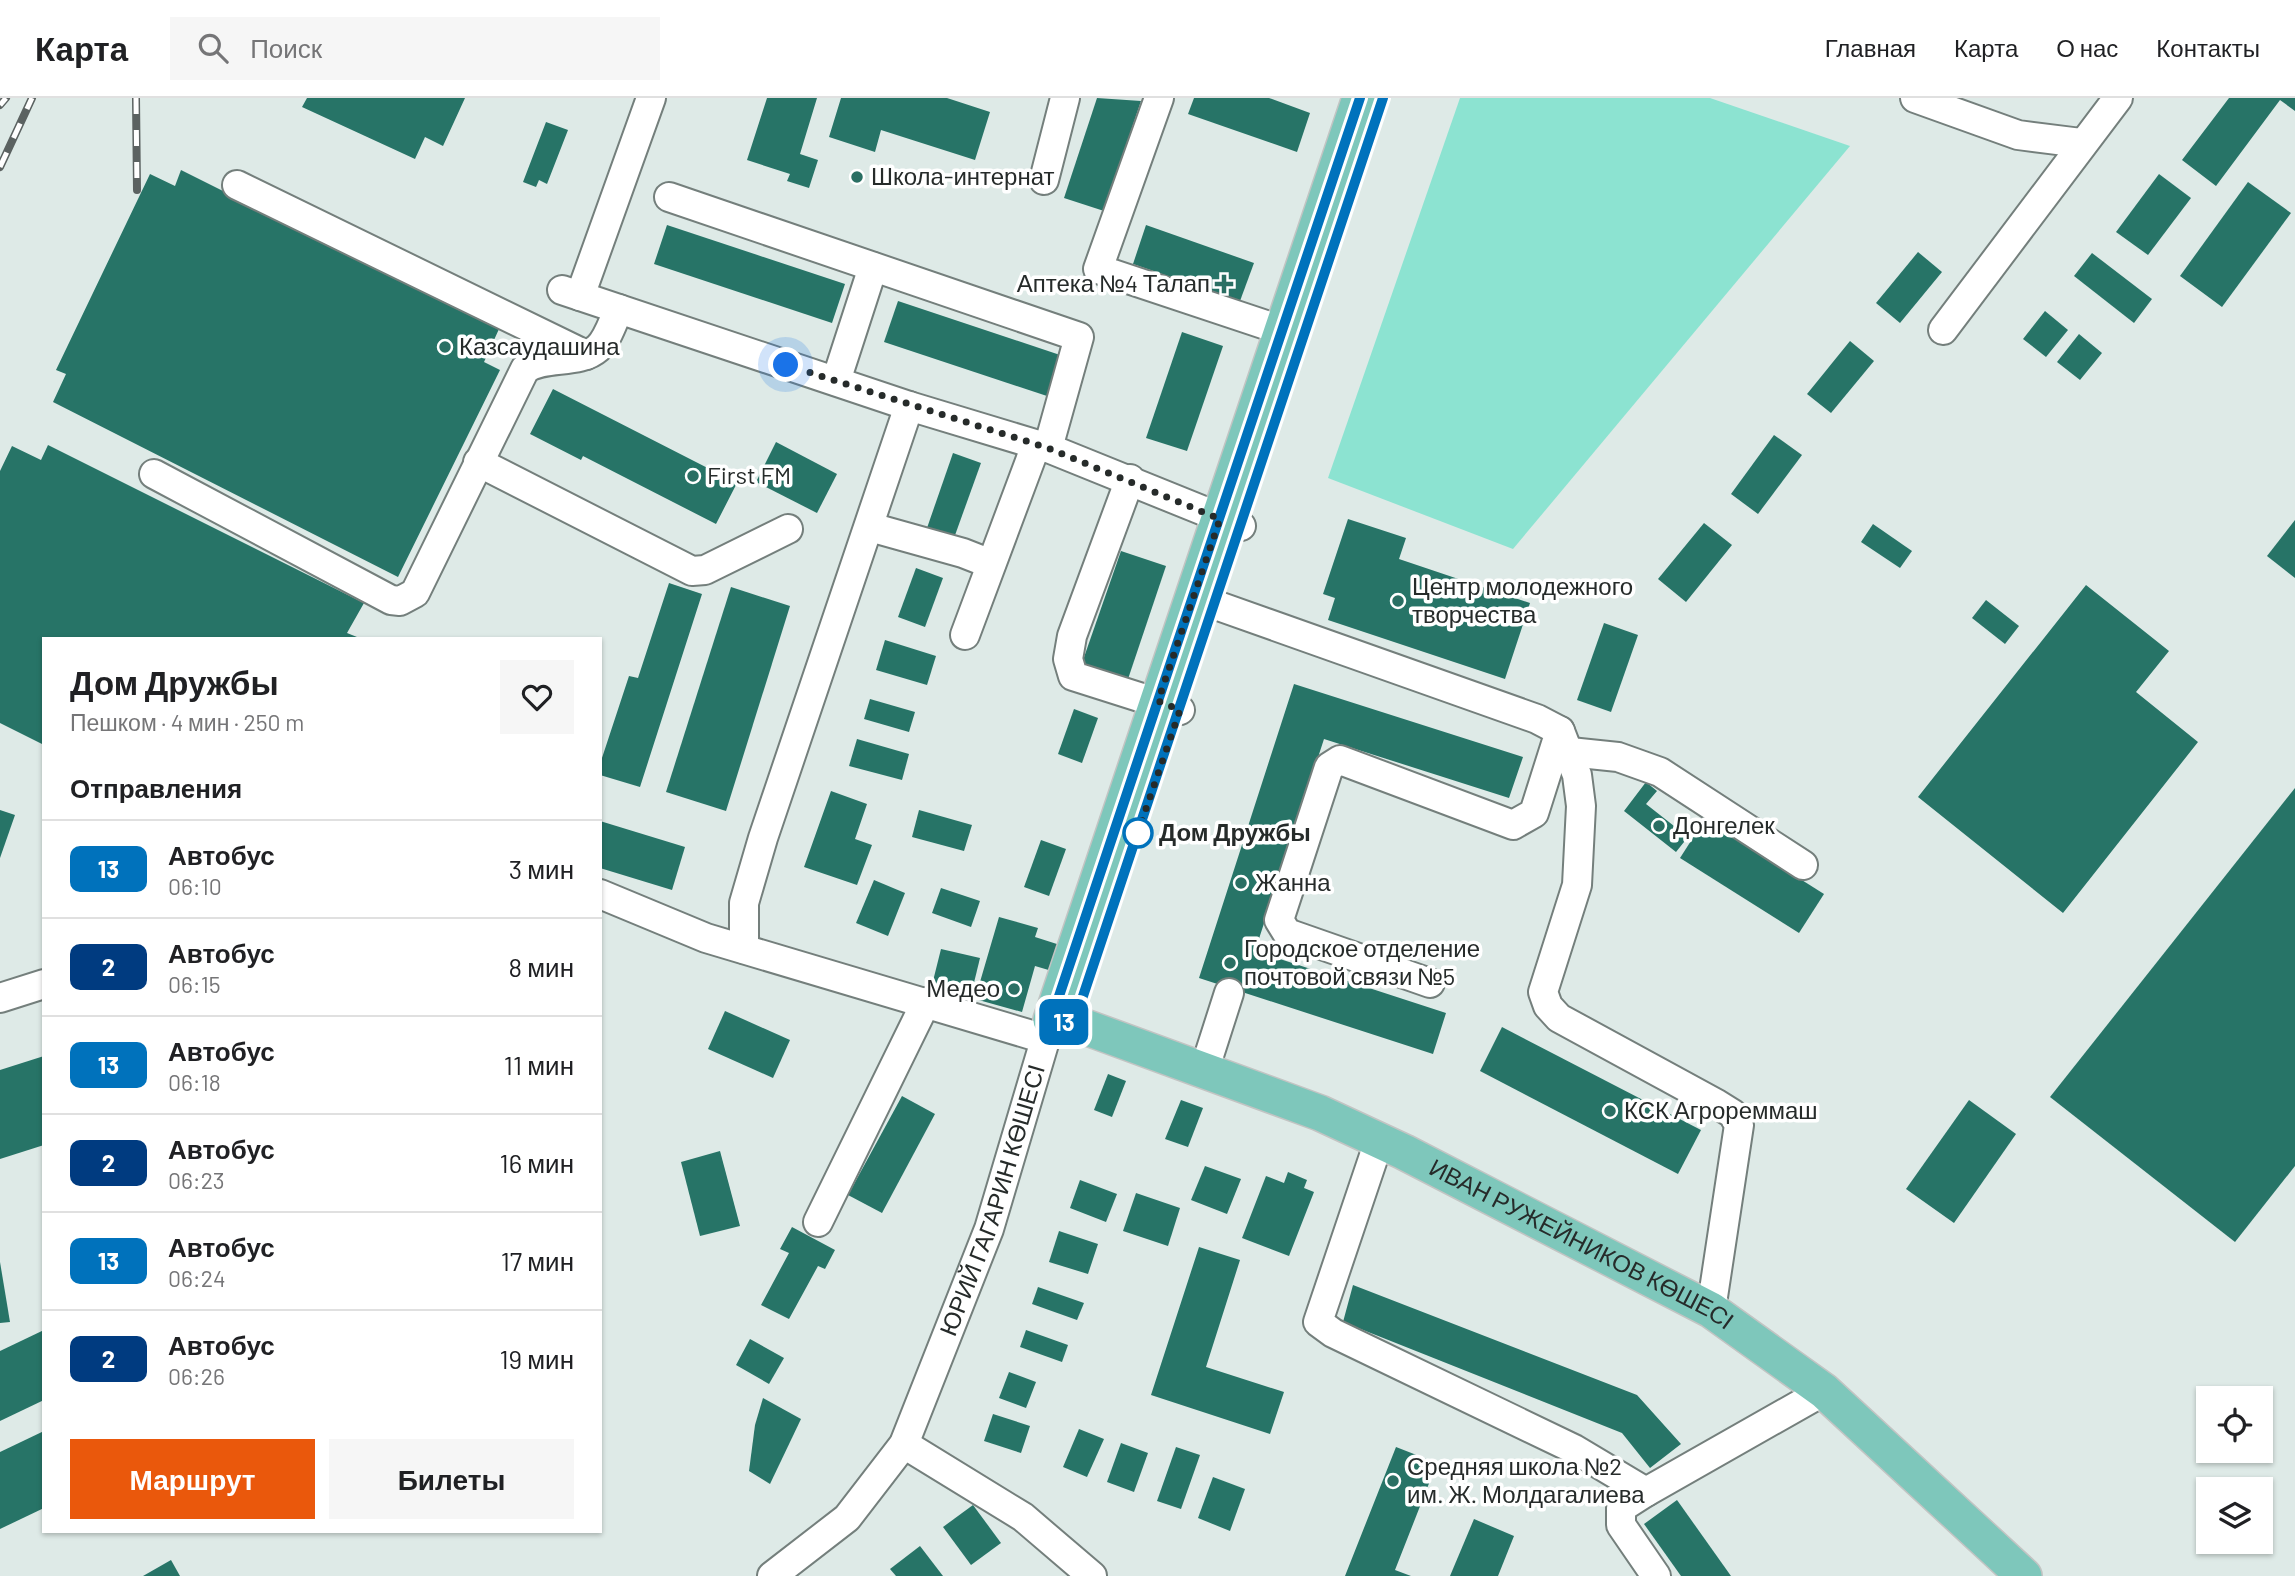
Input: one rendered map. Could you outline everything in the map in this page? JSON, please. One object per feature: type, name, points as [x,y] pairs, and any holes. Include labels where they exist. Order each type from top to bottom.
[{"type":"main road","name":"ЮРИЙ ГАГАРИН КӨШЕСІ","points":[[1231,522],[1281,330],[1367,100]]},
{"type":"main road","name":"ЮРИЙ ГАГАРИН КӨШЕСІ","points":[[1057,1028],[1231,522],[1367,100]]},
{"type":"main road","name":"ИВАН РУЖЕЙНИКОВ КӨШЕСІ","points":[[1057,1028],[1204,1071],[1320,1112],[1711,1310],[1824,1391],[2024,1576]]},
{"type":"street","points":[[651,98],[571,293],[909,406],[1042,446],[1130,479],[1231,522]]},
{"type":"street","points":[[1044,180],[1065,98]]},
{"type":"street","points":[[1159,98],[1098,269],[1281,330]]},
{"type":"street","points":[[1914,98],[2018,135],[2081,143]]},
{"type":"street","points":[[1943,330],[2081,143],[2118,98]]},
{"type":"street","points":[[237,185],[586,355]]},
{"type":"street","points":[[669,197],[1079,337],[1042,446],[990,564],[965,635]]},
{"type":"street","points":[[836,381],[873,267]]},
{"type":"street","points":[[153,474],[391,600],[400,601],[415,593],[525,369],[536,362],[586,355],[603,343],[619,309]]},
{"type":"street","points":[[744,949],[744,903],[755,864],[909,406]]},
{"type":"street","points":[[478,462],[692,571],[705,570],[788,529]]},
{"type":"street","points":[[1130,479],[1073,636],[1068,659],[1073,676],[1169,705]]},
{"type":"street","points":[[870,527],[963,553],[990,564]]},
{"type":"street","points":[[1204,601],[1537,719],[1565,741],[1660,772],[1803,865]]},
{"type":"street","points":[[1430,983],[1287,933],[1282,927],[1279,920],[1329,767],[1340,760],[1513,825],[1534,813],[1565,741]]},
{"type":"street","points":[[1565,741],[1581,806],[1577,885],[1543,992],[1548,1006],[1559,1018],[1717,1104],[1733,1114],[1739,1125],[1711,1310]]},
{"type":"street","points":[[602,895],[706,938],[926,1002],[1057,1028]]},
{"type":"street","points":[[0,998],[42,985]]},
{"type":"street","points":[[1204,1071],[1229,993]]},
{"type":"street","points":[[818,1222],[926,1002]]},
{"type":"street","name":"ЮРИЙ ГАГАРИН КӨШЕСІ","points":[[772,1576],[848,1518],[904,1444],[989,1229],[1057,1028]]},
{"type":"street","points":[[1379,1141],[1318,1322],[1333,1333],[1574,1448],[1646,1492]]},
{"type":"street","points":[[1656,1576],[1621,1525],[1621,1508],[1824,1391]]},
{"type":"street","points":[[904,1444],[1023,1517],[1092,1576]]},
{"type":"green space","points":[[1460,98],[1710,98],[1850,146],[1513,549],[1328,478]]},
{"type":"building","points":[[307,98],[465,98],[443,146],[425,137],[415,159],[302,107]]},
{"type":"building","points":[[767,98],[817,98],[800,154],[818,160],[809,188],[787,181],[790,174],[747,160]]},
{"type":"building","points":[[841,98],[947,98],[990,112],[975,160],[881,130],[875,152],[829,137]]},
{"type":"building","points":[[1097,98],[1141,101],[1104,211],[1064,198]]},
{"type":"building","points":[[1194,98],[1269,98],[1310,113],[1297,152],[1188,114]]},
{"type":"building","points":[[2229,98],[2295,98],[2295,111],[2280,100],[2216,186],[2182,160]]},
{"type":"building","points":[[546,122],[568,130],[547,184],[539,180],[536,187],[523,182]]},
{"type":"building","points":[[181,170],[499,329],[484,362],[500,370],[398,577],[53,402],[66,374],[56,370],[150,174],[175,186]]},
{"type":"building","points":[[2159,174],[2191,198],[2148,255],[2116,232]]},
{"type":"building","points":[[2248,182],[2291,213],[2222,307],[2180,276]]},
{"type":"building","points":[[667,225],[845,284],[832,323],[654,264]]},
{"type":"building","points":[[1146,225],[1254,263],[1240,301],[1133,264]]},
{"type":"building","points":[[1918,252],[1942,272],[1900,323],[1876,303]]},
{"type":"building","points":[[2092,253],[2152,299],[2134,323],[2074,276]]},
{"type":"building","points":[[898,301],[1063,356],[1050,397],[884,342]]},
{"type":"building","points":[[2045,311],[2068,330],[2046,357],[2023,339]]},
{"type":"building","points":[[1182,332],[1223,346],[1187,451],[1146,438]]},
{"type":"building","points":[[2079,334],[2102,353],[2080,380],[2057,362]]},
{"type":"building","points":[[1850,341],[1874,361],[1831,413],[1807,394]]},
{"type":"building","points":[[553,389],[737,483],[716,524],[583,456],[581,460],[530,434]]},
{"type":"building","points":[[1774,435],[1802,455],[1758,514],[1731,494]]},
{"type":"building","points":[[776,442],[837,474],[817,513],[756,482]]},
{"type":"building","points":[[48,445],[364,603],[347,633],[357,637],[42,637],[42,744],[0,723],[0,471],[12,446],[41,460]]},
{"type":"building","points":[[953,453],[981,463],[954,538],[927,528]]},
{"type":"building","points":[[1348,519],[1406,538],[1399,559],[1530,603],[1505,679],[1328,620],[1335,598],[1323,594]]},
{"type":"building","points":[[2295,520],[2295,578],[2267,556]]},
{"type":"building","points":[[1704,523],[1732,545],[1686,602],[1658,579]]},
{"type":"building","points":[[1873,524],[1912,551],[1900,568],[1861,542]]},
{"type":"building","points":[[1121,551],[1166,566],[1128,679],[1082,663]]},
{"type":"building","points":[[916,568],[943,578],[925,627],[898,617]]},
{"type":"building","points":[[669,583],[702,594],[640,787],[602,776],[602,758],[629,676],[638,678]]},
{"type":"building","points":[[2086,585],[2169,651],[2136,692],[2198,742],[2063,913],[1918,797]]},
{"type":"building","points":[[731,587],[790,606],[726,811],[666,792]]},
{"type":"building","points":[[1986,600],[2019,626],[2005,644],[1972,618]]},
{"type":"building","points":[[1604,623],[1638,635],[1611,712],[1577,700]]},
{"type":"building","points":[[885,640],[936,656],[927,685],[876,670]]},
{"type":"building","points":[[1294,684],[1523,757],[1509,798],[1324,739],[1255,951],[1446,1013],[1433,1054],[1199,978]]},
{"type":"building","points":[[870,699],[915,712],[909,732],[864,719]]},
{"type":"building","points":[[1074,709],[1098,718],[1082,763],[1058,754]]},
{"type":"building","points":[[857,739],[909,754],[902,780],[849,766]]},
{"type":"building","points":[[1646,782],[1657,791],[1646,804],[1688,837],[1676,852],[1624,811]]},
{"type":"building","points":[[2295,788],[2295,1166],[2235,1242],[2050,1097]]},
{"type":"building","points":[[831,791],[867,804],[855,839],[872,845],[857,885],[804,867]]},
{"type":"building","points":[[0,810],[15,815],[0,858]]},
{"type":"building","points":[[919,810],[972,825],[964,851],[912,837]]},
{"type":"building","points":[[1705,819],[1824,894],[1799,933],[1680,858]]},
{"type":"building","points":[[602,822],[685,847],[672,890],[602,869]]},
{"type":"building","points":[[1041,840],[1066,849],[1049,896],[1024,887]]},
{"type":"building","points":[[874,880],[905,893],[888,936],[856,923]]},
{"type":"building","points":[[941,888],[980,901],[971,927],[932,913]]},
{"type":"building","points":[[999,917],[1038,928],[1035,937],[1060,945],[1052,971],[1035,966],[1022,1012],[975,999]]},
{"type":"building","points":[[941,949],[980,958],[971,995],[932,985]]},
{"type":"building","points":[[725,1011],[790,1040],[773,1078],[708,1049]]},
{"type":"building","points":[[1502,1027],[1701,1130],[1678,1174],[1480,1071]]},
{"type":"building","points":[[42,1057],[42,1146],[0,1159],[0,1070]]},
{"type":"building","points":[[1108,1074],[1126,1081],[1112,1117],[1094,1110]]},
{"type":"building","points":[[902,1096],[935,1114],[882,1213],[848,1195]]},
{"type":"building","points":[[1181,1100],[1203,1108],[1188,1147],[1165,1139]]},
{"type":"building","points":[[1969,1100],[2016,1134],[1954,1223],[1906,1189]]},
{"type":"building","points":[[720,1151],[740,1226],[700,1236],[681,1162]]},
{"type":"building","points":[[1205,1166],[1241,1179],[1227,1214],[1191,1200]]},
{"type":"building","points":[[1288,1172],[1307,1180],[1304,1188],[1314,1192],[1289,1256],[1242,1238],[1266,1176],[1284,1183]]},
{"type":"building","points":[[1080,1180],[1117,1194],[1106,1222],[1070,1208]]},
{"type":"building","points":[[1136,1193],[1180,1208],[1168,1246],[1123,1231]]},
{"type":"building","points":[[792,1227],[835,1250],[825,1269],[818,1266],[789,1319],[761,1305],[789,1253],[780,1249]]},
{"type":"building","points":[[1059,1231],[1098,1244],[1088,1274],[1049,1262]]},
{"type":"building","points":[[1199,1247],[1240,1260],[1206,1367],[1284,1392],[1270,1434],[1151,1395]]},
{"type":"building","points":[[0,1262],[10,1322],[0,1323]]},
{"type":"building","points":[[1353,1285],[1637,1395],[1681,1444],[1650,1468],[1622,1433],[1343,1322]]},
{"type":"building","points":[[1038,1287],[1084,1303],[1077,1320],[1032,1304]]},
{"type":"building","points":[[1026,1330],[1068,1345],[1062,1362],[1020,1347]]},
{"type":"building","points":[[42,1331],[42,1401],[0,1421],[0,1351]]},
{"type":"building","points":[[750,1339],[784,1358],[769,1384],[736,1365]]},
{"type":"building","points":[[1009,1372],[1036,1382],[1026,1408],[999,1398]]},
{"type":"building","points":[[763,1398],[801,1419],[770,1484],[749,1471],[755,1425]]},
{"type":"building","points":[[993,1414],[1030,1426],[1021,1453],[984,1441]]},
{"type":"building","points":[[1079,1429],[1104,1439],[1087,1477],[1063,1467]]},
{"type":"building","points":[[42,1432],[42,1509],[0,1529],[0,1452]]},
{"type":"building","points":[[1121,1443],[1148,1453],[1134,1492],[1107,1482]]},
{"type":"building","points":[[1176,1447],[1200,1455],[1181,1509],[1157,1501]]},
{"type":"building","points":[[1396,1447],[1437,1463],[1395,1570],[1411,1576],[1345,1576]]},
{"type":"building","points":[[1213,1477],[1245,1489],[1230,1531],[1198,1518]]},
{"type":"building","points":[[1677,1500],[1731,1576],[1681,1576],[1644,1524]]},
{"type":"building","points":[[973,1505],[1001,1543],[971,1565],[943,1527]]},
{"type":"building","points":[[1474,1519],[1514,1536],[1498,1576],[1450,1576]]},
{"type":"building","points":[[920,1546],[943,1576],[896,1576],[890,1569]]},
{"type":"building","points":[[171,1560],[180,1576],[143,1576]]},
{"type":"railway","points":[[0,105],[6,98]]},
{"type":"railway","points":[[0,167],[32,98]]},
{"type":"railway","points":[[136,98],[137,190]]},
{"type":"bus line","name":"13","points":[[1360,98],[1051,1020],[1074,1023],[1383,98]]},
{"type":"place","name":"Школа-интернат","points":[[857,177]]},
{"type":"place","name":"Аптека №4 Талап","points":[[1224,284]]},
{"type":"place","name":"Казсаудашина","points":[[445,347]]},
{"type":"place","name":"First FM","points":[[693,476]]},
{"type":"place","name":"Центр молодежного творчества","points":[[1398,601]]},
{"type":"place","name":"Донгелек","points":[[1659,826]]},
{"type":"place","name":"Дом Дружбы","points":[[1138,833]]},
{"type":"place","name":"Жанна","points":[[1241,883]]},
{"type":"place","name":"Городское отделение почтовой связи №5","points":[[1230,963]]},
{"type":"place","name":"Медео","points":[[1014,989]]},
{"type":"place","name":"КСК Агрореммаш","points":[[1610,1111]]},
{"type":"place","name":"Средняя школа №2 им. Ж. Молдагалиева","points":[[1393,1481]]},
{"type":"route","points":[[786,365],[1048,448],[1130,479],[1220,519],[1158,701],[1180,710],[1137,835],[1138,833]]}]
